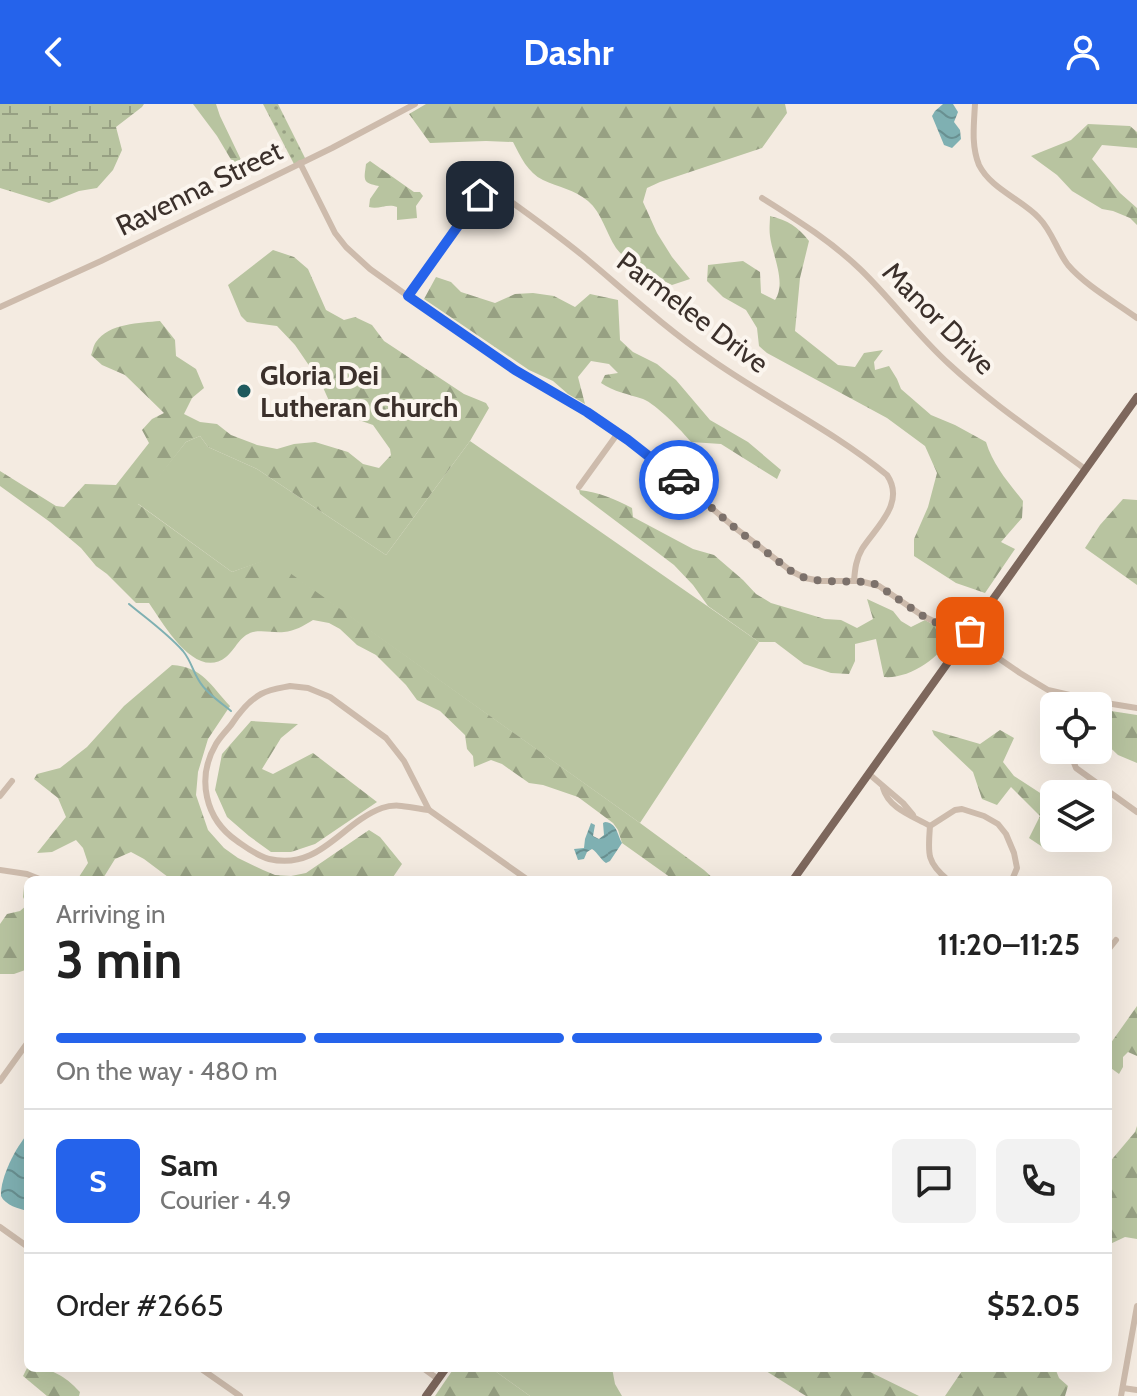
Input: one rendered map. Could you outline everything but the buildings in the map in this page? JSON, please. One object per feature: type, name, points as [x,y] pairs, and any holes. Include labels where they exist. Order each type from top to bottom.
[{"type":"main road","points":[[796,876],[1137,397]]},
{"type":"main road","points":[[426,1396],[441,1372]]},
{"type":"street","name":"Ravenna Street","points":[[0,307],[114,255],[415,104]]},
{"type":"street","points":[[975,104],[974,145],[983,171],[1041,220],[1063,258],[1077,274],[1137,318]]},
{"type":"street","points":[[300,163],[328,221],[346,247],[370,269],[493,356],[618,433],[791,571],[821,581],[870,582],[879,586],[923,616],[966,637],[1055,692]]},
{"type":"street","name":"Parmelee Drive","points":[[408,296],[480,195],[491,190],[499,193],[580,253],[683,339],[739,378],[818,426],[887,475],[893,486],[892,505],[857,559],[854,581]]},
{"type":"street","name":"Manor Drive","points":[[762,198],[844,254],[951,366],[1085,469]]},
{"type":"street","points":[[579,487],[618,433]]},
{"type":"street","points":[[429,810],[404,761],[386,738],[330,697],[298,686],[273,689],[260,695],[238,714],[216,744],[205,777],[207,801],[220,826],[265,858],[303,858],[317,853],[362,819],[380,809],[401,805],[429,810],[522,876]]},
{"type":"street","points":[[1112,704],[1137,708]]},
{"type":"street","points":[[1074,764],[1137,812]]},
{"type":"street","points":[[869,774],[883,788],[893,805],[930,826]]},
{"type":"street","points":[[0,796],[12,781]]},
{"type":"street","points":[[930,826],[955,810],[962,809],[998,824],[1014,853],[1017,868],[1014,876]]},
{"type":"street","points":[[930,826],[929,859],[944,876]]},
{"type":"street","points":[[0,870],[32,876]]},
{"type":"street","points":[[1112,945],[1116,940]]},
{"type":"street","points":[[0,1081],[24,1048]]},
{"type":"street","points":[[0,1227],[24,1244]]},
{"type":"street","points":[[1121,1396],[1137,1306]]},
{"type":"street","points":[[206,1372],[240,1396]]},
{"type":"street","points":[[1123,1388],[1137,1390]]},
{"type":"green space","points":[[0,104],[144,104],[116,127],[122,150],[113,170],[97,188],[79,191],[49,203],[0,188]]},
{"type":"green space","points":[[193,104],[216,104],[244,166],[236,168]]},
{"type":"green space","points":[[263,104],[278,104],[306,160],[295,166]]},
{"type":"green space","points":[[426,104],[785,104],[787,113],[762,148],[647,188],[643,202],[657,233],[690,279],[672,285],[628,260],[612,242],[593,206],[578,194],[533,173],[513,142],[430,143],[409,114]]},
{"type":"green space","points":[[1088,124],[1130,126],[1137,132],[1137,148],[1102,145],[1092,159],[1137,208],[1137,225],[1130,218],[1102,209],[1072,191],[1057,175],[1031,156],[1071,140]]},
{"type":"green space","points":[[370,161],[414,192],[420,192],[423,196],[416,206],[417,218],[397,220],[397,207],[369,207],[370,199],[379,186],[365,180],[366,164]]},
{"type":"green space","points":[[770,216],[792,225],[809,241],[800,278],[795,331],[838,365],[855,367],[864,353],[883,350],[874,362],[875,370],[889,366],[901,389],[931,415],[986,442],[997,466],[1023,501],[1022,518],[1001,542],[1015,549],[985,593],[956,583],[914,556],[914,539],[928,507],[937,473],[925,446],[887,418],[767,353],[759,346],[757,328],[746,310],[723,297],[707,281],[708,265],[743,261],[760,272],[761,293],[775,300],[780,285],[770,236]]},
{"type":"green space","points":[[273,250],[294,257],[308,269],[326,310],[344,320],[355,317],[372,325],[384,341],[464,394],[486,403],[489,408],[470,441],[386,555],[257,469],[208,447],[200,436],[186,442],[138,504],[232,572],[269,558],[711,876],[668,876],[622,843],[613,823],[578,797],[529,783],[491,760],[474,767],[465,735],[440,711],[417,700],[376,655],[357,645],[329,623],[313,620],[288,631],[253,632],[226,657],[215,662],[203,662],[192,656],[172,636],[149,603],[136,603],[81,548],[0,486],[0,471],[56,506],[64,507],[85,484],[116,485],[149,443],[142,430],[152,419],[164,413],[125,375],[102,365],[91,355],[96,342],[109,331],[125,325],[160,321],[175,340],[176,356],[196,369],[204,388],[192,398],[184,414],[200,422],[217,424],[231,435],[257,445],[277,449],[315,442],[348,452],[363,464],[379,468],[391,455],[373,425],[356,419],[330,403],[321,383],[295,345],[277,326],[247,322],[241,316],[228,285]]},
{"type":"green space","points":[[436,277],[451,282],[461,292],[495,303],[515,294],[533,293],[554,296],[575,307],[590,294],[618,300],[620,340],[676,380],[710,420],[748,442],[781,470],[777,479],[721,444],[691,442],[648,402],[601,383],[605,375],[618,373],[609,364],[591,361],[578,377],[585,404],[568,394],[553,381],[529,370],[424,299]]},
{"type":"green space","points":[[200,436],[208,447],[257,469],[386,555],[470,441],[759,642],[640,823],[269,559],[232,572],[137,503],[186,442]]},
{"type":"green space","points":[[579,490],[600,494],[632,508],[633,517],[693,549],[714,555],[756,594],[771,603],[825,619],[841,620],[857,628],[873,619],[867,599],[893,611],[911,627],[925,620],[952,635],[932,659],[914,671],[894,677],[884,677],[876,639],[855,644],[855,661],[849,674],[831,673],[804,664],[775,642],[759,642],[708,606],[674,565],[580,494]]},
{"type":"green space","points":[[1123,499],[1137,500],[1137,585],[1085,548]]},
{"type":"green space","points":[[172,665],[191,669],[211,685],[230,706],[208,739],[198,772],[196,795],[208,830],[238,858],[275,875],[291,876],[167,876],[131,852],[115,859],[104,876],[80,876],[88,863],[83,848],[76,840],[52,852],[37,853],[66,817],[58,798],[34,779],[37,774],[60,768],[87,747],[124,706]]},
{"type":"green space","points":[[1112,711],[1137,715],[1137,763],[1112,749]]},
{"type":"green space","points":[[251,721],[298,724],[281,738],[262,769],[273,774],[313,753],[377,802],[315,844],[291,852],[271,852],[227,817],[215,790],[222,754]]},
{"type":"green space","points":[[932,730],[980,744],[1000,730],[1014,738],[1003,762],[1014,776],[1040,793],[1040,816],[1011,787],[997,805],[982,799],[973,772]]},
{"type":"green space","points":[[1040,816],[1040,845],[1029,838]]},
{"type":"green space","points":[[369,830],[380,837],[402,864],[394,876],[291,876],[306,873]]},
{"type":"green space","points":[[24,908],[24,970],[0,974],[0,924],[7,914]]},
{"type":"green space","points":[[1137,1006],[1137,1056],[1128,1052],[1123,1057],[1119,1074],[1112,1069],[1112,1041]]},
{"type":"green space","points":[[1137,1126],[1137,1239],[1125,1237],[1112,1243],[1112,1159]]},
{"type":"green space","points":[[25,1372],[53,1372],[80,1392],[79,1396],[47,1396],[23,1376]]},
{"type":"green space","points":[[451,1372],[497,1372],[530,1396],[435,1396]]},
{"type":"green space","points":[[497,1372],[613,1372],[622,1396],[530,1396]]},
{"type":"green space","points":[[767,1372],[870,1372],[919,1396],[806,1396]]},
{"type":"green space","points":[[961,1372],[1057,1372],[1068,1386],[1065,1396],[945,1396]]},
{"type":"water","points":[[943,104],[953,104],[958,112],[954,122],[960,130],[961,139],[952,148],[944,145],[932,116]]},
{"type":"water","points":[[605,822],[614,827],[622,843],[610,861],[606,863],[592,849],[584,859],[578,860],[574,849],[584,848],[591,823],[595,825],[593,836],[599,839],[604,835]]},
{"type":"water","points":[[24,1139],[24,1210],[9,1204],[1,1196],[3,1180]]},
{"type":"waterway","points":[[129,604],[177,644],[205,688],[231,711]]},
{"type":"way so far","points":[[679,480],[791,571],[821,581],[870,582],[940,625],[966,637],[970,631]]},
{"type":"place","name":"Gloria Dei Lutheran Church","points":[[244,391]]},
{"type":"route","points":[[480,195],[408,296],[515,370],[587,412],[679,480]]}]
